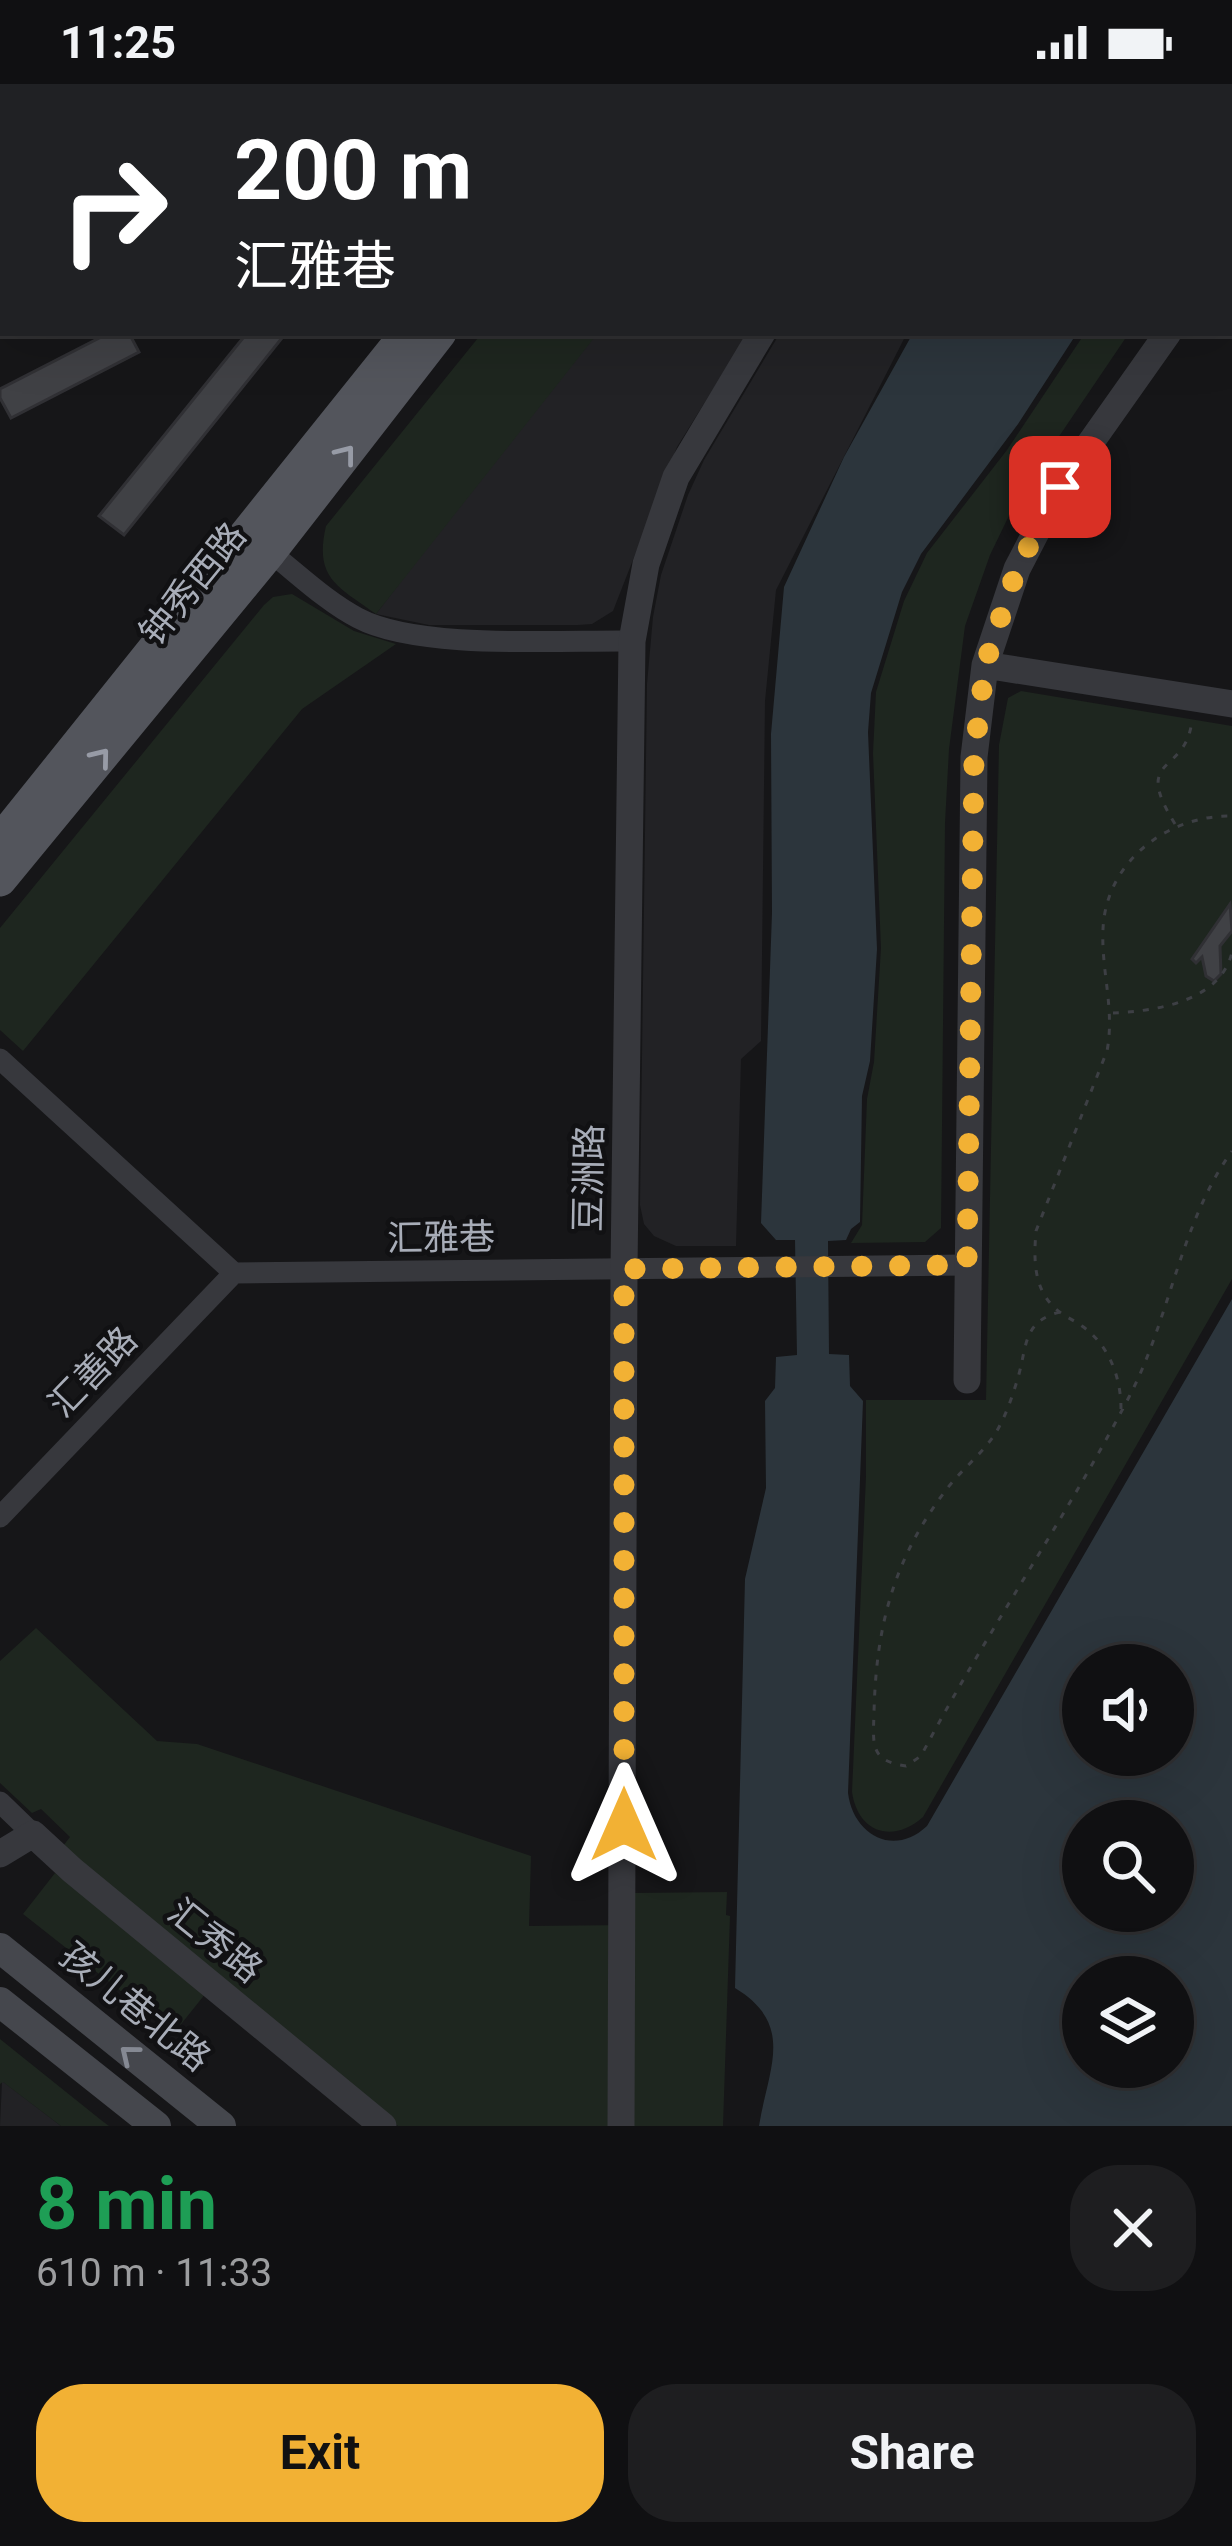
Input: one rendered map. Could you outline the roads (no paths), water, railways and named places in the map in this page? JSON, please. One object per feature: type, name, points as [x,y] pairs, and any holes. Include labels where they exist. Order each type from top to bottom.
[{"type":"main road","name":"钟秀西路","points":[[0,880],[270,552],[424,336]]},
{"type":"main road","name":"钟秀西路","points":[[0,841],[424,336]]},
{"type":"main road","name":"孩儿巷北路","points":[[0,1948],[221,2126]]},
{"type":"main road","points":[[0,2002],[156,2126]]},
{"type":"street","name":"豆洲路","points":[[621,2126],[632,641],[646,564],[676,477],[760,336]]},
{"type":"street","points":[[967,1380],[974,757],[985,665],[1017,569],[1060,487],[1166,336]]},
{"type":"street","points":[[270,552],[356,617],[388,632],[424,637],[632,641]]},
{"type":"street","points":[[985,665],[1232,704]]},
{"type":"street","points":[[0,1059],[234,1273]]},
{"type":"street","name":"汇雅巷","points":[[234,1273],[967,1265]]},
{"type":"street","name":"汇善路","points":[[0,1517],[234,1273]]},
{"type":"street","points":[[0,1802],[34,1834],[0,1854]]},
{"type":"street","name":"汇秀路","points":[[34,1834],[383,2126]]}]
